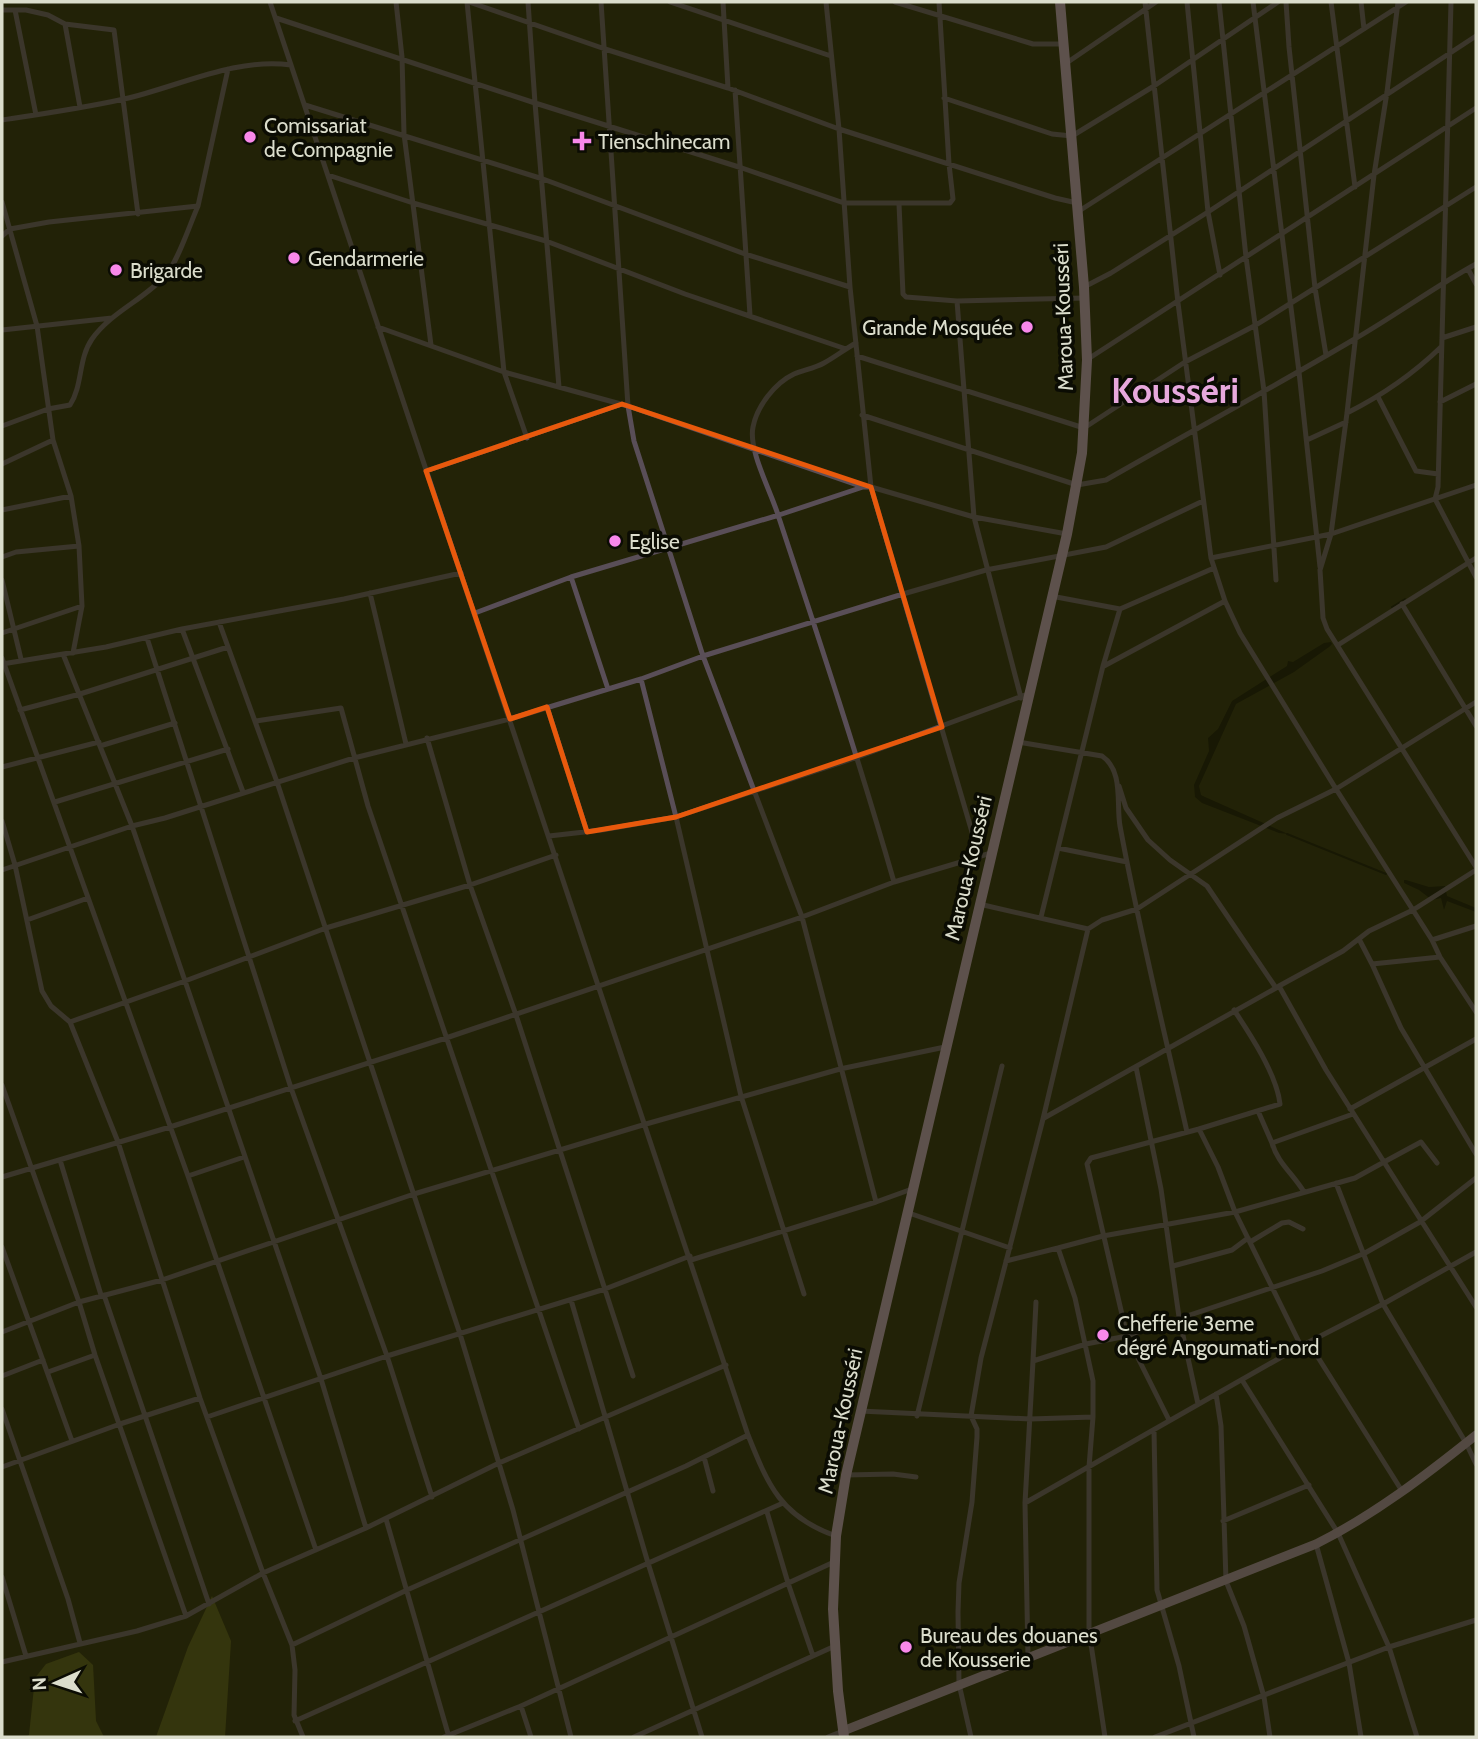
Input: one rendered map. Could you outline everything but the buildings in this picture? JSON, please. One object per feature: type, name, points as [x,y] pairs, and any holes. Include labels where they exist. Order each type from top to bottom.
[{"type":"highway","name":"Maroua-Kousséri","points":[[844,1734],[835,1646],[834,1562],[846,1475],[1017,742],[1025,696],[1077,485],[1084,428],[1087,360],[1085,293],[1060,2]]},
{"type":"main road","points":[[844,1734],[959,1684],[1315,1544],[1338,1533],[1402,1491],[1476,1435]]},
{"type":"street","points":[[270,2],[748,1435],[765,1477],[783,1503],[804,1522],[836,1536]]},
{"type":"street","points":[[396,2],[404,134],[431,345]]},
{"type":"street","points":[[527,438],[504,372],[468,2],[1077,207],[1162,159],[1337,48],[1397,5],[1406,2]]},
{"type":"street","points":[[528,2],[559,387]]},
{"type":"street","points":[[601,2],[620,269],[625,405],[703,656],[802,917],[876,1202]]},
{"type":"street","points":[[670,2],[831,56]]},
{"type":"street","points":[[723,2],[728,88]]},
{"type":"street","points":[[826,2],[839,129],[850,287],[871,487],[979,856]]},
{"type":"street","points":[[895,2],[1033,44],[1064,44]]},
{"type":"street","points":[[276,18],[609,127],[742,167],[844,204],[899,204],[952,202],[939,2]]},
{"type":"street","points":[[1065,64],[1145,5],[1157,2]]},
{"type":"street","points":[[1187,2],[1195,58],[1208,212],[1220,275]]},
{"type":"street","points":[[1219,2],[1264,391],[1276,580]]},
{"type":"street","points":[[1043,1119],[1343,951],[1369,931],[1413,910],[1476,869],[1323,618],[1307,440],[1253,2]]},
{"type":"street","points":[[944,98],[1052,134],[1072,136],[1154,86],[1278,2]]},
{"type":"street","points":[[1286,2],[1315,288],[1326,355]]},
{"type":"street","points":[[1331,2],[1355,187]]},
{"type":"street","points":[[1361,2],[1364,29]]},
{"type":"street","points":[[1451,2],[1438,474],[1435,499],[1476,577]]},
{"type":"street","points":[[1145,5],[1185,362],[1214,568],[1225,601],[1260,667],[1476,1012]]},
{"type":"street","points":[[1320,570],[1331,534],[1356,339],[1363,258],[1397,5]]},
{"type":"street","points":[[2,10],[48,15],[65,24],[114,30],[138,214]]},
{"type":"street","points":[[15,10],[36,115]]},
{"type":"street","points":[[65,24],[80,107]]},
{"type":"street","points":[[899,204],[904,296],[957,301],[1085,293],[1476,36]]},
{"type":"street","points":[[2,120],[125,99],[228,69],[269,63],[292,65]]},
{"type":"street","points":[[2,426],[48,409],[70,405],[83,354],[92,339],[167,273],[198,206],[228,69]]},
{"type":"street","points":[[735,90],[750,315]]},
{"type":"street","points":[[305,105],[543,178],[745,254],[850,287]]},
{"type":"street","points":[[1087,360],[1476,108]]},
{"type":"street","points":[[328,175],[413,203],[547,241],[685,294],[846,349]]},
{"type":"street","points":[[857,356],[1084,428],[1185,362],[1255,325],[1476,187]]},
{"type":"street","points":[[2,202],[37,326],[53,440],[71,496],[79,546],[82,606],[73,653]]},
{"type":"street","points":[[2,236],[10,229],[49,222],[198,206]]},
{"type":"street","points":[[862,415],[1077,485],[1105,480],[1356,339],[1444,281],[1476,264]]},
{"type":"street","points":[[1468,268],[1476,284]]},
{"type":"street","points":[[549,836],[676,817],[858,757],[1025,696],[986,570],[974,517],[957,301]]},
{"type":"street","points":[[2,330],[113,318]]},
{"type":"street","points":[[378,327],[504,372],[625,405],[863,487],[974,517],[1066,534]]},
{"type":"street","points":[[1442,338],[1476,327]]},
{"type":"street","points":[[856,343],[822,364],[791,376],[767,398],[753,428],[755,451],[779,515],[858,757],[894,882]]},
{"type":"street","points":[[1347,413],[1378,397],[1415,372],[1441,347]]},
{"type":"street","points":[[1440,402],[1476,384]]},
{"type":"street","points":[[1378,397],[1416,471],[1438,474]]},
{"type":"street","points":[[426,471],[625,405]]},
{"type":"street","points":[[1307,440],[1346,422]]},
{"type":"street","points":[[2,464],[53,440]]},
{"type":"street","points":[[1211,558],[1331,534],[1476,485]]},
{"type":"street","points":[[475,613],[571,577],[863,487]]},
{"type":"street","points":[[2,510],[71,496]]},
{"type":"street","points":[[2,870],[132,826],[354,758],[547,708],[903,594],[986,570],[1062,553],[1107,547],[1203,501]]},
{"type":"street","points":[[2,556],[16,552],[79,546]]},
{"type":"street","points":[[1337,644],[1476,558]]},
{"type":"street","points":[[1051,596],[1120,609],[1214,568]]},
{"type":"street","points":[[316,1550],[188,1176],[55,802],[2,662],[73,653],[461,573]]},
{"type":"street","points":[[571,577],[608,689]]},
{"type":"street","points":[[2,580],[21,659]]},
{"type":"street","points":[[370,593],[406,744]]},
{"type":"street","points":[[1103,666],[1225,601]]},
{"type":"street","points":[[1402,604],[1476,726]]},
{"type":"street","points":[[2,633],[82,606]]},
{"type":"street","points":[[1041,918],[1103,666],[1120,609]]},
{"type":"street","points":[[219,622],[256,721],[460,1334],[520,1538],[571,1737]]},
{"type":"street","points":[[182,629],[243,792]]},
{"type":"street","points":[[147,638],[291,1088],[387,1356],[432,1497]]},
{"type":"street","points":[[20,710],[228,647]]},
{"type":"street","points":[[64,654],[132,826],[321,1379],[366,1528]]},
{"type":"street","points":[[641,679],[741,1096],[804,1294]]},
{"type":"street","points":[[971,1737],[959,1684],[959,1583],[972,1502],[977,1437],[977,1429],[971,1416],[981,1358],[1043,1119],[1088,929],[1102,920],[1137,909],[1277,818],[1336,789],[1476,702]]},
{"type":"street","points":[[256,721],[341,708],[368,806],[579,1429]]},
{"type":"street","points":[[547,708],[587,832]]},
{"type":"street","points":[[2,767],[175,723]]},
{"type":"street","points":[[427,738],[470,885],[561,1150],[633,1376]]},
{"type":"street","points":[[1017,742],[1105,758],[1111,766],[1126,808],[1152,845],[1207,886],[1278,987],[1420,1222],[1476,1307]]},
{"type":"street","points":[[55,802],[228,749]]},
{"type":"street","points":[[1119,786],[1118,810],[1127,862],[1187,1132]]},
{"type":"street","points":[[2,821],[15,865],[42,991],[51,1006],[69,1022],[118,1143],[200,1398],[292,1645],[295,1721],[303,1737]]},
{"type":"street","points":[[1058,848],[1127,862]]},
{"type":"street","points":[[2,1177],[370,1063],[802,917],[894,882],[991,853]]},
{"type":"street","points":[[69,1022],[326,928],[470,885],[555,855]]},
{"type":"street","points":[[27,920],[88,898]]},
{"type":"street","points":[[979,904],[1088,929]]},
{"type":"street","points":[[1432,940],[1476,926]]},
{"type":"street","points":[[1359,939],[1423,1069],[1476,1154]]},
{"type":"street","points":[[1372,964],[1440,957]]},
{"type":"street","points":[[1169,1420],[1126,1336],[1088,1161],[1279,1105],[1280,1100],[1251,1034],[1234,1010]]},
{"type":"street","points":[[1272,1143],[1352,1111],[1476,1039]]},
{"type":"street","points":[[2,1332],[79,1302],[162,1280],[414,1194],[741,1096],[840,1069],[946,1047]]},
{"type":"street","points":[[917,1416],[1002,1066]]},
{"type":"street","points":[[1136,1067],[1153,1140],[1179,1317],[1198,1404]]},
{"type":"street","points":[[2,1085],[186,1616]]},
{"type":"street","points":[[1258,1111],[1278,1156],[1304,1192]]},
{"type":"street","points":[[1199,1129],[1218,1167],[1235,1212],[1301,1346]]},
{"type":"street","points":[[1006,1261],[1103,1236],[1235,1212],[1364,1175],[1422,1142],[1437,1163]]},
{"type":"street","points":[[188,1176],[244,1157]]},
{"type":"street","points":[[60,1160],[103,1295],[209,1604]]},
{"type":"street","points":[[1033,1361],[1086,1344],[1126,1336],[1273,1288],[1365,1253],[1420,1222],[1476,1178]]},
{"type":"street","points":[[1336,1183],[1383,1304],[1476,1464]]},
{"type":"street","points":[[207,1417],[387,1356],[606,1289],[691,1258],[912,1189]]},
{"type":"street","points":[[906,1212],[1010,1248]]},
{"type":"street","points":[[1173,1266],[1232,1250],[1282,1223],[1289,1222],[1303,1229]]},
{"type":"street","points":[[2,1247],[72,1441]]},
{"type":"street","points":[[1058,1248],[1076,1298],[1093,1381],[1089,1467],[1089,1632],[1105,1737]]},
{"type":"street","points":[[1025,1503],[1301,1346],[1476,1252]]},
{"type":"street","points":[[571,1300],[702,1737]]},
{"type":"street","points":[[1028,1657],[1025,1503],[1036,1302]]},
{"type":"street","points":[[1309,1343],[1402,1491]]},
{"type":"street","points":[[48,1373],[95,1355]]},
{"type":"street","points":[[2,1376],[43,1360]]},
{"type":"street","points":[[2,1662],[137,1631],[186,1616],[263,1573],[366,1528],[499,1463],[726,1366]]},
{"type":"street","points":[[1242,1380],[1338,1533],[1389,1647],[1417,1737]]},
{"type":"street","points":[[1216,1394],[1222,1426],[1226,1581],[1244,1626],[1264,1697],[1270,1737]]},
{"type":"street","points":[[2,1467],[200,1398]]},
{"type":"street","points":[[2,1409],[80,1643]]},
{"type":"street","points":[[860,1412],[1030,1419],[1093,1416]]},
{"type":"street","points":[[1154,1430],[1156,1571],[1160,1606],[1179,1666],[1194,1737]]},
{"type":"street","points":[[292,1645],[748,1435]]},
{"type":"street","points":[[704,1457],[713,1490]]},
{"type":"street","points":[[846,1475],[892,1474],[916,1477]]},
{"type":"street","points":[[1223,1521],[1309,1485]]},
{"type":"street","points":[[295,1721],[783,1503]]},
{"type":"street","points":[[766,1512],[813,1656]]},
{"type":"street","points":[[386,1518],[429,1662],[447,1737],[521,1706],[834,1562]]},
{"type":"street","points":[[1315,1544],[1349,1663],[1361,1737]]},
{"type":"street","points":[[2,1577],[26,1656]]},
{"type":"street","points":[[1155,1737],[1389,1647],[1476,1620]]},
{"type":"street","points":[[634,1737],[835,1646]]},
{"type":"street","points":[[521,1706],[531,1737]]},
{"type":"street","points":[[828,1737],[844,1734]]},
{"type":"highlighted area","points":[[622,404],[871,487],[942,727],[676,817],[587,832],[547,707],[510,719],[426,471]]},
{"type":"shaded area","points":[[1331,642],[1329,647],[1294,672],[1236,704],[1199,786],[1201,795],[1288,834],[1279,833],[1202,803],[1195,797],[1194,785],[1209,751],[1208,738],[1218,729],[1232,701],[1287,666],[1288,661],[1293,662],[1324,643]]},
{"type":"shaded area","points":[[1406,880],[1429,887],[1445,886],[1447,896],[1476,908],[1476,912],[1447,901],[1444,910],[1441,898],[1432,900],[1404,883]]},
{"type":"shaded area","points":[[212,1596],[231,1641],[225,1737],[156,1737],[188,1647]]},
{"type":"shaded area","points":[[79,1652],[93,1665],[96,1721],[104,1737],[26,1737],[29,1735],[35,1678],[46,1664]]},
{"type":"waterway","points":[[1392,607],[1405,599]]},
{"type":"waterway","points":[[1287,834],[1386,874]]},
{"type":"place","name":"Comissariat de Compagnie","points":[[250,137]]},
{"type":"place","name":"Tienschinecam","points":[[582,141]]},
{"type":"place","name":"Gendarmerie","points":[[294,258]]},
{"type":"place","name":"Brigarde","points":[[116,270]]},
{"type":"place","name":"Grande Mosquée","points":[[1027,327]]},
{"type":"place","name":"Eglise","points":[[615,541]]},
{"type":"place","name":"Chefferie 3eme dégré Angoumati-nord","points":[[1103,1335]]},
{"type":"place","name":"Bureau des douanes de Kousserie","points":[[906,1647]]},
{"type":"district","name":"Kousséri","points":[[1175,390]]}]
